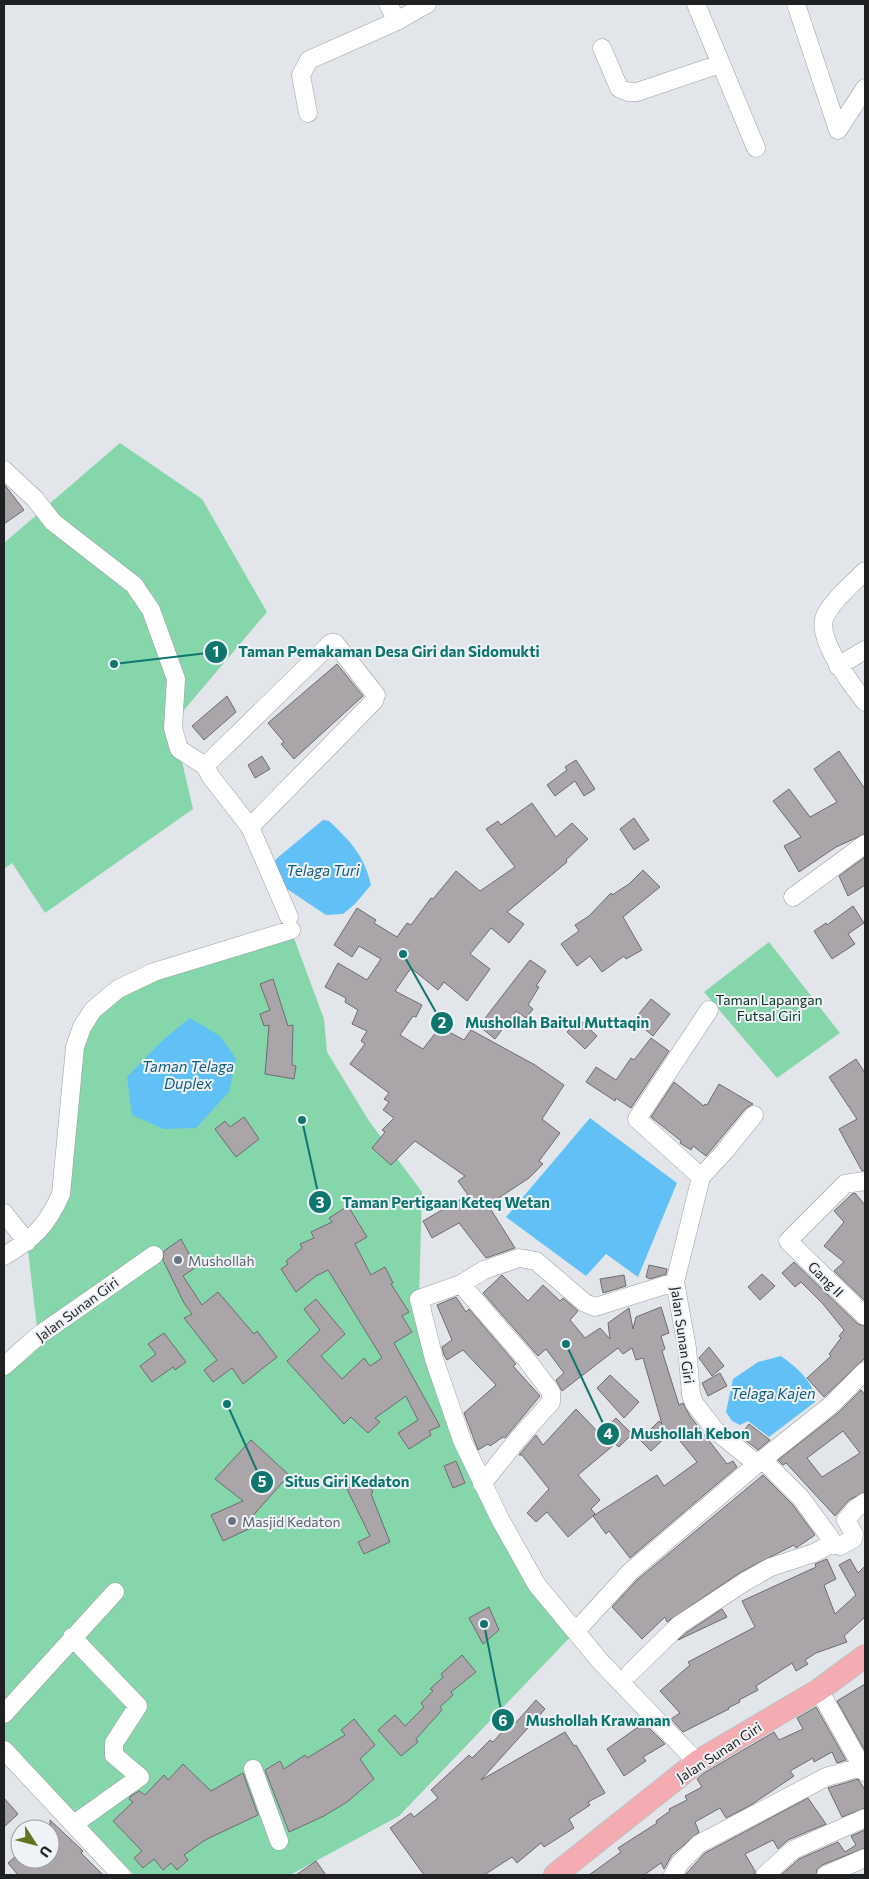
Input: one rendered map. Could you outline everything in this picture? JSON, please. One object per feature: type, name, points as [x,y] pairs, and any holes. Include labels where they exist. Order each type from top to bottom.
[{"type":"main road","name":"Jalan Sunan Giri","points":[[555,1875],[697,1762],[819,1690],[865,1656]]},
{"type":"street","points":[[388,4],[397,21]]},
{"type":"street","points":[[308,113],[301,75],[309,60],[397,21],[427,4]]},
{"type":"street","points":[[696,4],[756,148]]},
{"type":"street","points":[[796,4],[838,130],[865,88]]},
{"type":"street","points":[[602,48],[620,88],[628,92],[636,92],[720,64]]},
{"type":"street","points":[[4,1256],[28,1242],[51,1216],[61,1194],[76,1047],[82,1027],[93,1010],[118,989],[154,972],[290,923],[250,827],[211,777],[205,766],[179,749],[174,728],[176,679],[151,610],[134,585],[54,522],[35,499],[5,475]]},
{"type":"street","points":[[865,570],[825,616],[824,628],[838,666],[865,702]]},
{"type":"street","points":[[205,766],[331,643],[335,644],[376,695],[374,701],[250,827]]},
{"type":"street","points":[[838,666],[865,650]]},
{"type":"street","points":[[793,897],[865,844]]},
{"type":"street","points":[[709,1010],[637,1119],[701,1177],[725,1152],[754,1115]]},
{"type":"street","name":"Jalan Sunan Giri","points":[[701,1177],[675,1282],[687,1348],[691,1394],[694,1403],[715,1430],[760,1462],[806,1505],[830,1539],[831,1544]]},
{"type":"street","name":"Gang II","points":[[865,1181],[844,1184],[788,1241],[865,1316]]},
{"type":"street","points":[[4,1213],[28,1242]]},
{"type":"street","name":"Jalan Sunan Giri","points":[[4,1366],[38,1336],[154,1255]]},
{"type":"street","points":[[675,1282],[594,1307],[585,1303],[536,1261],[518,1258],[503,1266],[484,1270],[461,1284],[419,1299],[434,1359],[462,1440],[482,1484],[537,1585],[600,1661],[697,1762]]},
{"type":"street","points":[[461,1284],[526,1359],[551,1392],[552,1397],[551,1402],[518,1438],[482,1484]]},
{"type":"street","points":[[576,1631],[630,1572],[760,1462],[831,1405],[865,1371]]},
{"type":"street","points":[[630,1673],[679,1625],[746,1581],[771,1567],[814,1553],[831,1544],[840,1546],[853,1539],[854,1534],[846,1520],[855,1509],[865,1502]]},
{"type":"street","points":[[4,1714],[41,1675],[72,1637],[115,1592]]},
{"type":"street","points":[[72,1637],[138,1706],[114,1744],[113,1750],[114,1755],[140,1777],[74,1824]]},
{"type":"street","points":[[674,1875],[680,1863],[698,1844],[826,1777],[864,1768],[819,1690]]},
{"type":"street","points":[[4,1750],[121,1875]]},
{"type":"street","points":[[253,1769],[279,1840]]},
{"type":"street","points":[[765,1875],[793,1850],[865,1818]]},
{"type":"street","points":[[826,1875],[865,1858]]},
{"type":"green space","points":[[120,443],[202,499],[267,612],[179,716],[174,727],[193,809],[45,913],[12,863],[4,869],[4,543]]},
{"type":"green space","points":[[291,930],[324,1019],[327,1052],[369,1121],[422,1192],[419,1299],[502,1524],[576,1631],[399,1816],[290,1875],[134,1875],[4,1743],[4,1368],[38,1336],[27,1242],[51,1216],[82,1027],[126,985]]},
{"type":"green space","name":"Taman Lapangan Futsal Giri","points":[[769,942],[840,1033],[777,1078],[704,992]]},
{"type":"water","name":"Telaga Turi","points":[[323,820],[329,821],[356,850],[365,865],[371,885],[355,904],[343,914],[326,915],[284,887],[274,863],[276,859]]},
{"type":"water","name":"Taman Telaga Duplex","points":[[190,1018],[220,1036],[236,1059],[229,1092],[196,1128],[164,1129],[132,1115],[127,1077],[163,1040]]},
{"type":"water","points":[[590,1118],[677,1183],[638,1277],[606,1254],[586,1276],[506,1217]]},
{"type":"water","name":"Telaga Kajen","points":[[781,1356],[804,1376],[812,1388],[815,1402],[769,1437],[748,1421],[740,1425],[732,1421],[726,1412],[733,1379],[758,1362]]},
{"type":"building","points":[[4,484],[24,510],[4,524]]},
{"type":"building","points":[[337,664],[363,696],[294,759],[281,744],[284,742],[268,723]]},
{"type":"building","points":[[227,696],[236,712],[204,740],[192,726]]},
{"type":"building","points":[[839,751],[865,789],[865,834],[836,847],[799,872],[784,846],[801,837],[773,801],[789,789],[810,817],[837,802],[814,769]]},
{"type":"building","points":[[262,756],[270,769],[255,778],[248,765]]},
{"type":"building","points":[[576,760],[595,789],[584,796],[575,781],[555,796],[547,785],[567,770],[565,767]]},
{"type":"building","points":[[532,803],[556,837],[572,823],[588,839],[566,860],[567,862],[507,912],[524,924],[509,943],[491,928],[470,954],[490,969],[467,1001],[444,982],[438,990],[411,968],[395,991],[422,1005],[416,1017],[413,1016],[400,1035],[423,1049],[440,1027],[464,1040],[471,1030],[535,1065],[564,1085],[542,1119],[560,1133],[539,1161],[543,1164],[529,1178],[488,1205],[515,1248],[486,1258],[459,1223],[432,1238],[423,1221],[468,1195],[458,1181],[465,1176],[415,1141],[391,1165],[372,1148],[385,1132],[382,1130],[394,1118],[383,1110],[389,1102],[384,1099],[389,1093],[350,1064],[365,1044],[361,1041],[367,1031],[352,1024],[358,1010],[345,1002],[346,998],[325,987],[338,963],[367,980],[381,959],[359,946],[352,957],[334,945],[357,908],[376,920],[374,923],[397,937],[407,923],[411,925],[431,898],[433,899],[456,871],[480,891],[515,867],[486,829],[498,821],[501,825]]},
{"type":"building","points":[[634,818],[649,840],[634,850],[620,829]]},
{"type":"building","points":[[865,857],[865,885],[848,896],[839,876]]},
{"type":"building","points":[[643,870],[660,887],[623,917],[642,950],[626,959],[624,956],[602,972],[590,956],[577,966],[561,944],[579,931],[575,925],[589,916],[611,893],[612,895],[629,884]]},
{"type":"building","points":[[853,906],[864,923],[848,934],[855,944],[832,959],[814,931],[826,923],[827,925]]},
{"type":"building","points":[[530,960],[546,971],[536,986],[539,987],[528,1005],[533,1009],[526,1018],[516,1011],[495,1039],[479,1026]]},
{"type":"building","points":[[273,979],[288,1026],[293,1025],[292,1065],[296,1066],[294,1079],[265,1074],[269,1025],[264,1026],[260,1014],[270,1010],[260,984]]},
{"type":"building","points":[[651,999],[670,1014],[653,1036],[634,1020]]},
{"type":"building","points":[[579,1019],[597,1036],[585,1049],[567,1032]]},
{"type":"building","points":[[651,1038],[669,1051],[631,1108],[616,1098],[615,1101],[586,1082],[596,1067],[616,1080],[631,1058],[634,1060]]},
{"type":"building","points":[[856,1059],[865,1073],[865,1171],[862,1171],[839,1129],[857,1119],[829,1077]]},
{"type":"building","points":[[674,1082],[704,1106],[705,1104],[707,1105],[719,1084],[753,1104],[746,1108],[706,1156],[693,1146],[691,1150],[680,1143],[681,1141],[651,1117]]},
{"type":"building","points":[[244,1117],[259,1139],[236,1157],[215,1129],[225,1121],[230,1127]]},
{"type":"building","points":[[855,1193],[865,1205],[865,1301],[834,1271],[844,1262],[824,1246],[844,1222],[834,1211]]},
{"type":"building","points":[[348,1206],[367,1237],[355,1244],[371,1275],[385,1267],[393,1283],[391,1284],[409,1312],[402,1316],[412,1332],[394,1343],[440,1426],[429,1431],[431,1435],[409,1449],[398,1433],[418,1420],[406,1396],[375,1418],[380,1422],[368,1433],[351,1417],[344,1424],[287,1361],[320,1330],[304,1309],[316,1299],[345,1334],[321,1356],[342,1379],[364,1358],[370,1366],[382,1358],[328,1270],[316,1276],[296,1292],[281,1269],[288,1264],[286,1261],[302,1248],[300,1244],[314,1238],[311,1232],[332,1222],[329,1218]]},
{"type":"building","points":[[181,1239],[196,1267],[183,1276],[202,1305],[218,1292],[254,1334],[257,1331],[277,1357],[243,1384],[232,1368],[213,1382],[204,1370],[217,1360],[184,1318],[192,1314],[184,1303],[163,1260],[164,1251]]},
{"type":"building","points":[[794,1262],[858,1324],[865,1326],[865,1358],[824,1397],[807,1378],[831,1356],[829,1354],[841,1338],[839,1336],[844,1330],[823,1304],[801,1282],[795,1287],[782,1273]]},
{"type":"building","points":[[649,1265],[667,1269],[666,1274],[650,1279],[646,1277]]},
{"type":"building","points":[[762,1274],[775,1286],[760,1300],[748,1287]]},
{"type":"building","points":[[502,1275],[528,1301],[543,1285],[560,1301],[563,1298],[578,1311],[570,1320],[585,1338],[600,1328],[610,1339],[608,1323],[629,1308],[633,1329],[636,1317],[661,1307],[669,1333],[661,1336],[665,1349],[662,1351],[679,1405],[683,1403],[690,1416],[727,1464],[733,1461],[737,1467],[630,1558],[609,1531],[606,1534],[593,1516],[657,1475],[664,1486],[697,1462],[672,1431],[651,1451],[640,1440],[659,1421],[662,1424],[643,1358],[636,1360],[632,1348],[623,1354],[618,1348],[562,1391],[556,1380],[564,1373],[546,1349],[538,1356],[483,1293]]},
{"type":"building","points":[[624,1275],[626,1286],[603,1293],[600,1279]]},
{"type":"building","points":[[456,1297],[466,1312],[469,1309],[516,1364],[513,1366],[540,1396],[505,1438],[503,1437],[490,1446],[488,1444],[478,1450],[464,1413],[496,1385],[463,1350],[447,1360],[444,1355],[442,1347],[452,1340],[437,1305]]},
{"type":"building","points":[[164,1333],[186,1362],[175,1370],[173,1367],[152,1382],[140,1366],[156,1354],[148,1344]]},
{"type":"building","points":[[709,1347],[724,1366],[712,1376],[699,1358]]},
{"type":"building","points":[[720,1373],[727,1386],[708,1396],[702,1383]]},
{"type":"building","points":[[610,1375],[639,1402],[624,1418],[597,1388]]},
{"type":"building","points":[[861,1390],[865,1395],[865,1492],[849,1500],[835,1516],[786,1463],[783,1465],[778,1460],[838,1413]],"holes":[[[843,1431],[860,1453],[822,1477],[807,1458]]]},
{"type":"building","points":[[576,1409],[600,1434],[616,1418],[632,1434],[619,1447],[615,1444],[578,1475],[600,1500],[591,1509],[595,1514],[568,1537],[547,1512],[536,1522],[527,1513],[549,1489],[522,1455],[519,1455],[536,1435],[543,1445]]},
{"type":"building","points":[[749,1424],[770,1440],[758,1450],[740,1436]]},
{"type":"building","points":[[251,1440],[289,1475],[249,1520],[253,1527],[223,1541],[211,1515],[243,1501],[215,1479]]},
{"type":"building","points":[[456,1461],[465,1483],[453,1488],[444,1466]]},
{"type":"building","points":[[763,1475],[793,1505],[815,1535],[796,1548],[794,1545],[741,1572],[667,1622],[665,1617],[642,1639],[612,1607],[637,1580]]},
{"type":"building","points":[[365,1478],[373,1492],[371,1494],[390,1542],[364,1554],[358,1542],[370,1536],[347,1489]]},
{"type":"building","points":[[827,1559],[836,1579],[824,1585],[835,1614],[856,1595],[839,1565],[850,1559],[858,1573],[865,1566],[865,1617],[844,1636],[847,1642],[816,1653],[805,1660],[808,1664],[796,1671],[792,1663],[756,1686],[758,1690],[739,1700],[740,1702],[729,1709],[683,1732],[671,1719],[680,1713],[660,1691],[690,1665],[688,1662],[755,1627],[742,1601],[816,1567],[815,1564]]},
{"type":"building","points":[[489,1607],[499,1630],[483,1644],[469,1618]]},
{"type":"building","points":[[722,1609],[727,1617],[678,1640],[686,1633]]},
{"type":"building","points":[[462,1655],[476,1672],[451,1692],[453,1695],[440,1707],[442,1710],[416,1739],[418,1742],[401,1756],[378,1730],[395,1715],[405,1726],[424,1707],[421,1703],[433,1691],[430,1689],[443,1677],[441,1674]]},
{"type":"building","points":[[865,1684],[865,1751],[837,1701]]},
{"type":"building","points":[[536,1700],[545,1709],[481,1780],[565,1732],[574,1746],[576,1745],[605,1793],[588,1802],[590,1805],[569,1819],[574,1828],[544,1847],[541,1843],[517,1863],[512,1857],[484,1875],[424,1875],[390,1828],[411,1813],[414,1817],[438,1798],[431,1790],[469,1755],[472,1758],[490,1740],[493,1742],[509,1724],[512,1727]]},
{"type":"building","points":[[816,1707],[846,1760],[837,1763],[832,1752],[814,1762],[813,1758],[790,1771],[794,1776],[751,1805],[726,1818],[720,1808],[695,1822],[699,1832],[672,1855],[664,1869],[661,1863],[644,1875],[589,1875],[621,1852],[618,1848],[657,1823],[656,1821],[670,1811],[669,1809],[687,1800],[685,1796],[702,1787],[697,1779],[704,1773],[774,1732],[779,1740],[803,1729],[797,1718]]},
{"type":"building","points":[[354,1719],[375,1745],[360,1759],[374,1779],[347,1802],[324,1816],[289,1832],[265,1770],[280,1761],[284,1769],[305,1755],[307,1758],[345,1735],[341,1730]]},
{"type":"building","points":[[644,1723],[665,1744],[643,1757],[646,1761],[624,1776],[607,1749]]},
{"type":"building","points":[[183,1764],[211,1791],[243,1773],[258,1815],[205,1840],[184,1855],[188,1860],[177,1870],[171,1863],[163,1870],[154,1859],[143,1868],[134,1858],[142,1851],[113,1821],[133,1802],[129,1799],[131,1796],[139,1791],[145,1795],[164,1775],[168,1780]]},
{"type":"building","points":[[858,1779],[865,1790],[865,1808],[842,1817],[828,1788]]},
{"type":"building","points":[[4,1798],[18,1814],[10,1819],[4,1827]]},
{"type":"building","points":[[808,1798],[826,1824],[788,1840],[778,1849],[773,1840],[745,1854],[755,1871],[755,1875],[685,1875],[705,1853]]},
{"type":"building","points":[[60,1829],[83,1851],[81,1853],[103,1875],[18,1875],[13,1869],[60,1869]]},
{"type":"building","points":[[865,1830],[865,1848],[822,1865],[817,1869],[816,1875],[781,1875],[799,1859],[838,1842],[845,1852],[856,1845],[851,1836]]},
{"type":"building","points":[[316,1861],[326,1875],[296,1875]]},
{"type":"place","name":"Taman Pemakaman Desa Giri dan Sidomukti","points":[[114,664]]},
{"type":"place","name":"Mushollah Baitul Muttaqin","points":[[403,954]]},
{"type":"place","name":"Taman Pertigaan Keteq Wetan","points":[[302,1120]]},
{"type":"place","name":"Mushollah","points":[[178,1260]]},
{"type":"place","name":"Mushollah Kebon","points":[[566,1344]]},
{"type":"place","name":"Situs Giri Kedaton","points":[[227,1404]]},
{"type":"place","name":"Masjid Kedaton","points":[[232,1521]]},
{"type":"place","name":"Mushollah Krawanan","points":[[484,1624]]}]
